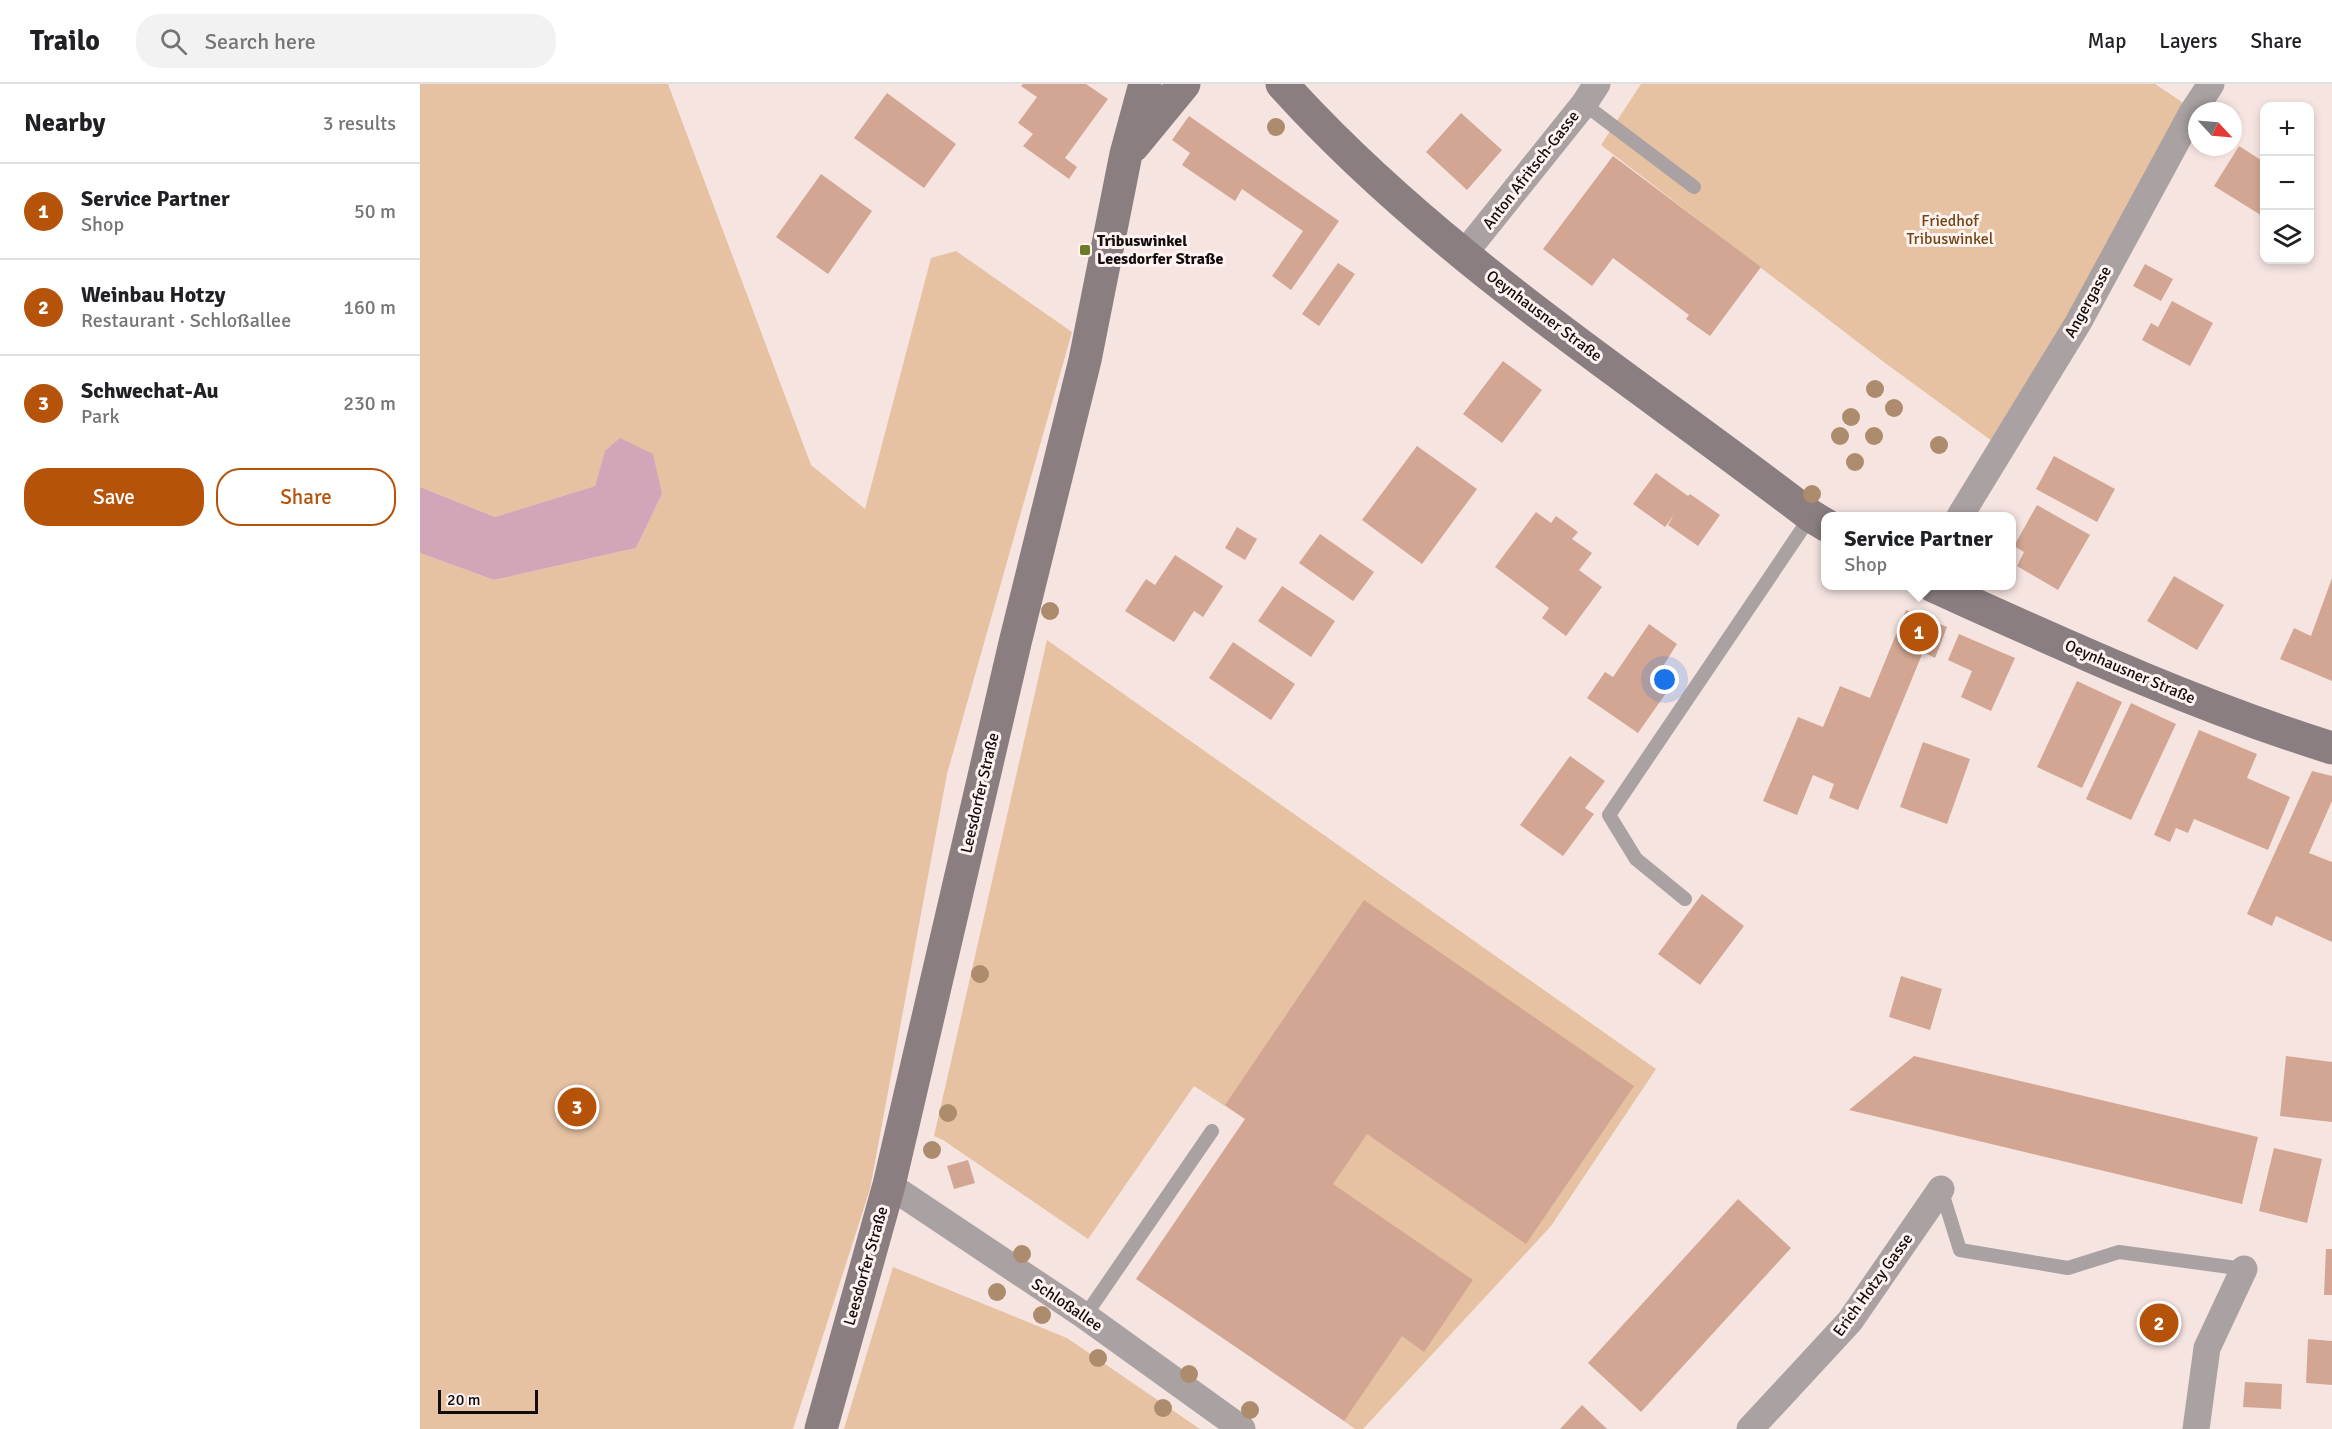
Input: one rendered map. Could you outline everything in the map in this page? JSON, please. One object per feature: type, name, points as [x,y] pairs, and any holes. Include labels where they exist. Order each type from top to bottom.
[{"type":"street","name":"Leesdorfer Straße","points":[[821,1429],[889,1185],[1010,667],[1085,360],[1126,154],[1145,84]]},
{"type":"street","name":"Leesdorfer Straße","points":[[1126,154],[1184,84]]},
{"type":"street","name":"Oeynhausner Straße","points":[[1282,84],[1376,180],[1464,255],[1818,520]]},
{"type":"street","name":"Angergasse","points":[[1962,512],[2078,323],[2192,113],[2211,84]]},
{"type":"street","name":"Anton Afritsch-Gasse","points":[[1464,255],[1591,94]]},
{"type":"street","name":"Oeynhausner Straße","points":[[1944,590],[2108,665],[2260,726],[2332,748]]},
{"type":"street","name":"Schloßallee","points":[[889,1185],[1085,1316],[1242,1429]]},
{"type":"street","name":"Erich Hotzy Gasse","points":[[1750,1429],[1850,1321],[1941,1189]]},
{"type":"street","points":[[2196,1429],[2207,1348],[2244,1269]]},
{"type":"lane","points":[[1591,94],[1694,187]]},
{"type":"lane","points":[[1685,898],[1636,859],[1609,815],[1818,520]]},
{"type":"lane","points":[[1085,1316],[1212,1131]]},
{"type":"lane","points":[[1941,1189],[1960,1250],[2068,1268],[2119,1252],[2244,1269]]},
{"type":"green space","points":[[420,84],[668,84],[811,465],[865,509],[931,258],[956,251],[1072,332],[947,774],[870,1189],[793,1429],[420,1429],[420,553],[494,580],[636,548],[662,494],[605,452],[595,486],[495,517],[420,487]]},
{"type":"green space","name":"Friedhof Tribuswinkel","points":[[1641,84],[2155,84],[2185,104],[2060,332],[1992,441],[1885,363],[1601,145]]},
{"type":"green space","points":[[1047,640],[1656,1069],[1551,1226],[1363,1429],[1355,1429],[1344,1421],[1245,1119],[1194,1086],[1088,1239],[934,1136]]},
{"type":"green space","points":[[893,1267],[1067,1338],[1200,1429],[844,1429]]},
{"type":"shaded area","points":[[620,438],[653,454],[662,494],[636,548],[494,580],[420,553],[420,487],[495,517],[595,486],[605,451]]},
{"type":"building","points":[[1023,84],[1086,84],[1108,99],[1065,158],[1077,167],[1069,179],[1023,146],[1033,134],[1018,123],[1037,97],[1021,86]]},
{"type":"building","points":[[887,93],[956,144],[924,188],[854,138]]},
{"type":"building","points":[[1461,113],[1502,150],[1467,190],[1426,152]]},
{"type":"building","points":[[1189,116],[1339,221],[1291,290],[1272,276],[1303,231],[1242,189],[1235,201],[1182,165],[1190,153],[1172,140]]},
{"type":"building","points":[[2242,148],[2260,159],[2260,215],[2214,186],[2233,156],[2242,156]]},
{"type":"building","points":[[1613,156],[1761,267],[1710,336],[1686,319],[1689,315],[1613,258],[1592,286],[1543,249]]},
{"type":"building","points":[[821,174],[872,211],[828,274],[776,237]]},
{"type":"building","points":[[1338,263],[1355,274],[1319,326],[1302,314]]},
{"type":"building","points":[[2145,264],[2173,279],[2161,301],[2133,286]]},
{"type":"building","points":[[2172,301],[2213,323],[2190,366],[2142,340],[2151,323],[2158,327]]},
{"type":"building","points":[[1503,361],[1542,390],[1502,443],[1463,414]]},
{"type":"building","points":[[1417,446],[1477,489],[1422,564],[1362,520]]},
{"type":"building","points":[[2054,456],[2115,489],[2097,522],[2036,489]]},
{"type":"building","points":[[1656,473],[1720,515],[1698,546],[1668,525],[1674,515],[1665,527],[1633,504]]},
{"type":"building","points":[[2037,505],[2090,535],[2058,590],[2017,566],[2024,552],[2016,547],[2016,542]]},
{"type":"building","points":[[1536,512],[1551,523],[1556,516],[1578,532],[1572,539],[1592,553],[1579,570],[1602,587],[1566,636],[1542,618],[1549,608],[1495,567]]},
{"type":"building","points":[[1237,527],[1257,539],[1245,560],[1225,548]]},
{"type":"building","points":[[1320,534],[1374,572],[1353,601],[1299,563]]},
{"type":"building","points":[[1175,555],[1223,586],[1203,617],[1194,611],[1174,642],[1125,611],[1146,579],[1155,585]]},
{"type":"building","points":[[2174,576],[2224,605],[2197,650],[2147,621]]},
{"type":"building","points":[[2332,578],[2332,681],[2280,659],[2294,628],[2311,636]]},
{"type":"building","points":[[1282,586],[1335,621],[1311,657],[1258,621]]},
{"type":"building","points":[[1906,610],[1947,627],[1935,658],[1923,652],[1858,810],[1829,798],[1834,784],[1813,775],[1797,815],[1763,801],[1798,717],[1823,727],[1840,686],[1870,698]]},
{"type":"building","points":[[1649,624],[1677,644],[1663,666],[1678,676],[1638,733],[1587,698],[1605,672],[1613,677]]},
{"type":"building","points":[[1959,634],[2015,658],[1991,711],[1961,697],[1972,671],[1948,660]]},
{"type":"building","points":[[1233,642],[1295,684],[1271,720],[1209,678]]},
{"type":"building","points":[[2077,681],[2122,702],[2082,788],[2037,767]]},
{"type":"building","points":[[2131,703],[2176,724],[2131,820],[2086,799]]},
{"type":"building","points":[[2199,730],[2257,754],[2247,778],[2290,797],[2268,850],[2194,819],[2188,833],[2176,828],[2170,842],[2154,835]]},
{"type":"building","points":[[1923,742],[1970,759],[1947,824],[1900,807]]},
{"type":"building","points":[[1570,756],[1605,781],[1585,808],[1594,814],[1563,856],[1520,825]]},
{"type":"building","points":[[2312,771],[2332,776],[2332,801],[2309,853],[2332,862],[2332,942],[2276,916],[2272,926],[2247,914]]},
{"type":"building","points":[[1702,894],[1744,926],[1700,985],[1658,954]]},
{"type":"building","points":[[1364,900],[1634,1086],[1526,1244],[1367,1134],[1333,1184],[1473,1280],[1424,1352],[1402,1336],[1344,1421],[1136,1279],[1245,1119],[1225,1105]]},
{"type":"building","points":[[1901,976],[1942,989],[1930,1030],[1889,1017]]},
{"type":"building","points":[[1914,1056],[2258,1137],[2242,1204],[1849,1110]]},
{"type":"building","points":[[2286,1056],[2332,1062],[2332,1122],[2280,1116]]},
{"type":"building","points":[[2274,1148],[2322,1159],[2307,1223],[2259,1211]]},
{"type":"building","points":[[968,1160],[975,1183],[954,1189],[947,1166]]},
{"type":"building","points":[[1738,1199],[1791,1248],[1641,1412],[1588,1363]]},
{"type":"building","points":[[2326,1249],[2332,1249],[2332,1295],[2324,1295]]},
{"type":"building","points":[[2308,1339],[2332,1341],[2332,1385],[2306,1383]]},
{"type":"building","points":[[2245,1382],[2282,1384],[2281,1409],[2243,1407]]},
{"type":"building","points":[[1582,1405],[1607,1429],[1560,1429]]},
{"type":"place","name":"Tribuswinkel Leesdorfer Straße","points":[[1085,250]]},
{"type":"place","name":"Service Partner","points":[[1919,632]]},
{"type":"place","name":"Schwechat-Au","points":[[577,1107]]},
{"type":"place","name":"Weinbau Hotzy","points":[[2159,1323]]}]
